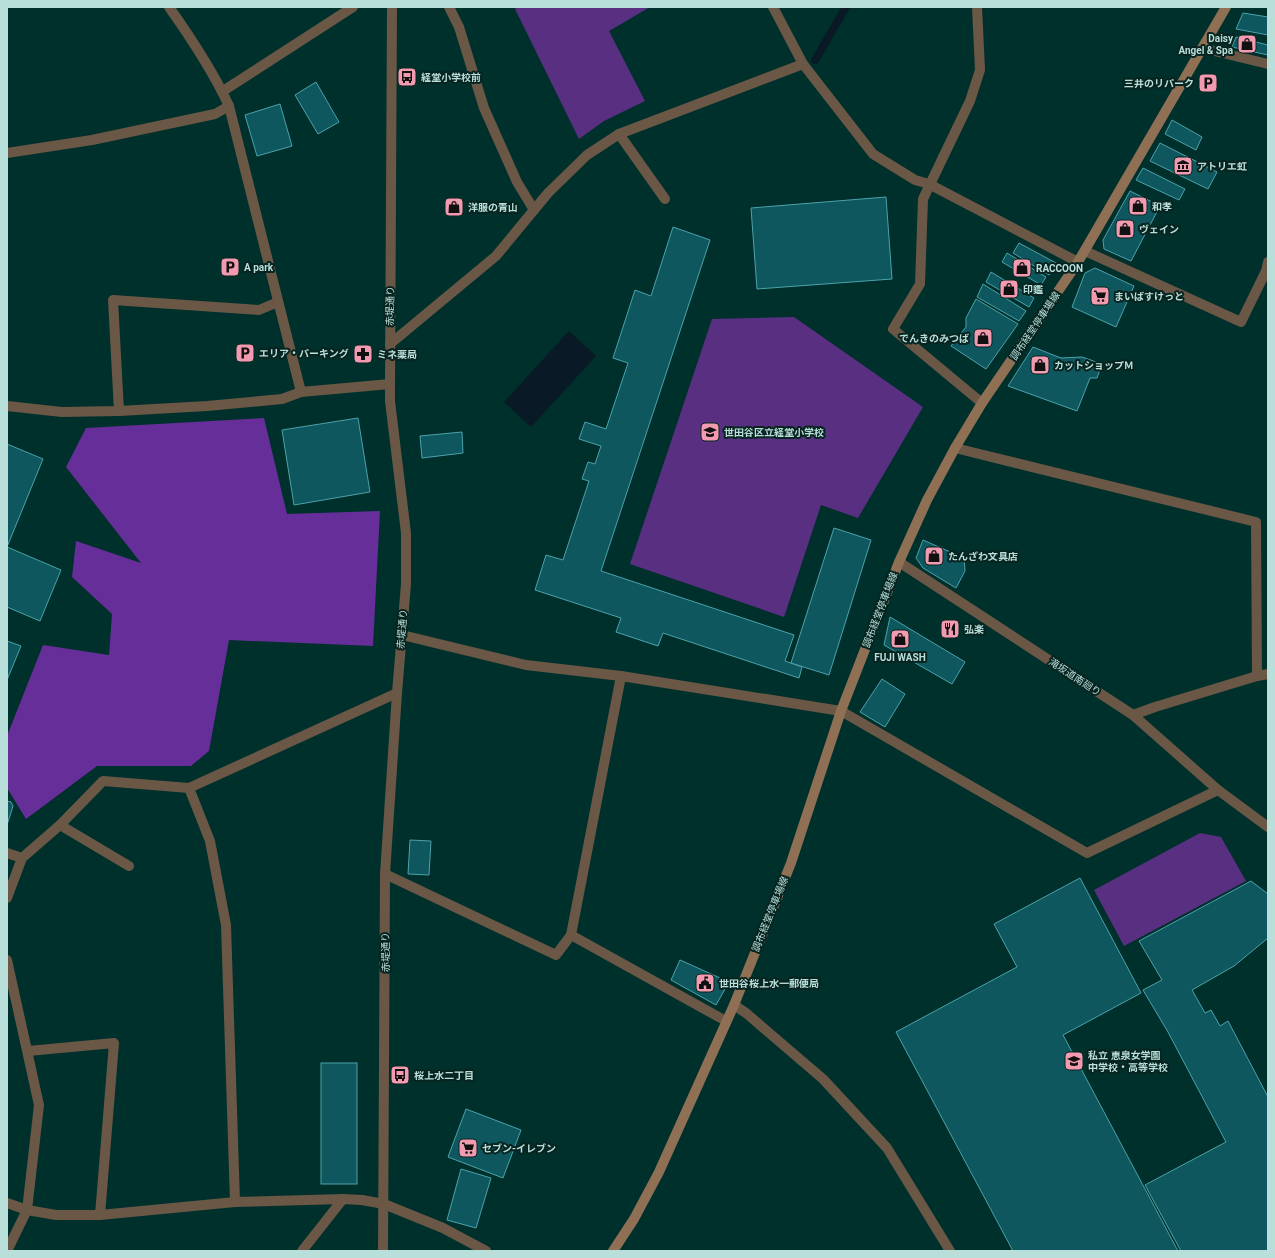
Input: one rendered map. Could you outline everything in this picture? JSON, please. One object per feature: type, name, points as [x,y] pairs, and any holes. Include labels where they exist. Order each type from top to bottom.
[{"type":"main road","name":"調布経堂停車場線","points":[[613,1251],[634,1219],[659,1172],[734,1005],[791,863],[841,711],[899,562],[927,500],[955,448],[982,404],[1085,251],[1226,7]]},
{"type":"street","points":[[169,7],[223,92],[229,106],[300,392]]},
{"type":"street","points":[[223,92],[353,7]]},
{"type":"street","name":"赤堤通り","points":[[383,1251],[385,874],[396,693],[406,584],[406,532],[390,401],[392,7]]},
{"type":"street","points":[[449,7],[459,27],[484,108],[517,182],[534,210]]},
{"type":"street","points":[[773,7],[803,64],[873,154],[915,180],[929,184],[1078,262]]},
{"type":"street","points":[[977,7],[980,70],[970,101],[923,199],[920,284],[893,329],[982,404]]},
{"type":"street","points":[[1202,48],[1268,64]]},
{"type":"street","points":[[390,344],[496,256],[548,193],[587,155],[618,134],[803,64]]},
{"type":"street","points":[[7,153],[92,140],[214,114],[229,106]]},
{"type":"street","points":[[618,134],[665,199]]},
{"type":"street","points":[[1085,251],[1241,322],[1266,271],[1268,262]]},
{"type":"street","points":[[119,411],[113,300],[259,310],[278,302]]},
{"type":"street","points":[[7,406],[62,412],[119,411],[207,406],[282,399],[300,392],[390,384]]},
{"type":"street","points":[[955,448],[1256,522],[1257,676]]},
{"type":"street","name":"滝坂道南廻り","points":[[899,562],[1133,715],[1218,790],[1268,827]]},
{"type":"street","points":[[402,635],[526,665],[621,676],[841,711],[1087,853],[1218,790]]},
{"type":"street","points":[[1133,715],[1257,676],[1268,674]]},
{"type":"street","points":[[385,874],[556,955],[571,935],[621,676]]},
{"type":"street","points":[[7,898],[22,858],[60,825],[103,781],[189,788],[396,693]]},
{"type":"street","points":[[189,788],[210,841],[226,925],[234,1202]]},
{"type":"street","points":[[60,825],[129,866]]},
{"type":"street","points":[[7,853],[22,858]]},
{"type":"street","points":[[571,935],[726,1021]]},
{"type":"street","points":[[7,960],[40,1105],[27,1210],[7,1251]]},
{"type":"street","points":[[734,1005],[746,1013],[823,1079],[887,1148],[950,1251]]},
{"type":"street","points":[[28,1051],[114,1043],[100,1215]]},
{"type":"street","points":[[302,1251],[343,1199]]},
{"type":"street","points":[[7,1203],[27,1210],[56,1215],[100,1215],[234,1202],[343,1199],[384,1204],[444,1228],[486,1251]]},
{"type":"shaded area","points":[[518,7],[650,7],[609,31],[645,101],[604,121],[579,139],[515,9]]},
{"type":"shaded area","points":[[794,317],[923,407],[858,518],[821,505],[784,617],[630,564],[712,319]]},
{"type":"shaded area","points":[[264,418],[287,514],[380,511],[373,646],[229,640],[209,751],[191,766],[97,766],[26,819],[7,788],[7,736],[43,645],[109,655],[112,614],[72,577],[76,541],[141,563],[66,467],[86,428]]},
{"type":"shaded area","points":[[1200,833],[1221,837],[1246,881],[1124,946],[1094,890]]},
{"type":"water","points":[[569,331],[596,356],[531,427],[504,402]]},
{"type":"building","points":[[1243,13],[1268,17],[1268,35],[1236,29]]},
{"type":"building","points":[[1236,37],[1268,45],[1268,55],[1232,47]]},
{"type":"building","points":[[316,82],[339,122],[318,134],[295,95]]},
{"type":"building","points":[[280,104],[292,146],[257,156],[245,115]]},
{"type":"building","points":[[1172,120],[1202,137],[1196,150],[1165,134]]},
{"type":"building","points":[[1160,143],[1217,172],[1208,189],[1150,161]]},
{"type":"building","points":[[1143,168],[1185,189],[1179,200],[1136,180]]},
{"type":"building","points":[[1130,191],[1160,206],[1131,261],[1104,249],[1103,240]]},
{"type":"building","points":[[886,197],[892,279],[757,289],[751,208]]},
{"type":"building","points":[[673,227],[710,240],[601,571],[794,635],[785,661],[802,667],[799,678],[663,633],[658,646],[616,632],[621,618],[535,590],[546,555],[563,560],[589,481],[582,479],[588,462],[595,464],[601,446],[579,439],[585,422],[606,429],[628,363],[613,358],[635,290],[651,296]]},
{"type":"building","points":[[1019,243],[1056,263],[1049,275],[1013,253]]},
{"type":"building","points":[[1007,253],[1046,277],[1041,285],[1002,262]]},
{"type":"building","points":[[1095,268],[1134,286],[1116,327],[1072,307],[1085,273]]},
{"type":"building","points":[[991,272],[1034,298],[1029,307],[986,282]]},
{"type":"building","points":[[983,284],[1026,311],[1019,321],[977,297]]},
{"type":"building","points":[[976,299],[1018,324],[986,369],[951,346],[966,327],[966,318]]},
{"type":"building","points":[[1033,347],[1061,358],[1082,357],[1102,364],[1097,378],[1090,378],[1077,411],[1008,386]]},
{"type":"building","points":[[358,418],[370,492],[294,505],[282,430]]},
{"type":"building","points":[[462,432],[463,453],[422,458],[420,436]]},
{"type":"building","points":[[7,444],[43,459],[7,547]]},
{"type":"building","points":[[834,528],[871,540],[829,675],[791,663]]},
{"type":"building","points":[[923,540],[964,558],[965,571],[956,588],[923,568],[916,558]]},
{"type":"building","points":[[7,547],[61,570],[40,621],[7,607]]},
{"type":"building","points":[[890,617],[965,662],[952,684],[884,645]]},
{"type":"building","points":[[7,641],[21,646],[7,680]]},
{"type":"building","points":[[882,679],[905,694],[885,727],[860,712]]},
{"type":"building","points":[[7,801],[11,802],[13,806],[7,825]]},
{"type":"building","points":[[410,840],[431,841],[429,875],[408,874]]},
{"type":"building","points":[[1080,878],[1141,993],[1063,1035],[1178,1251],[1013,1251],[896,1032],[1017,967],[994,924]]},
{"type":"building","points":[[1251,881],[1268,894],[1268,938],[1234,966],[1192,990],[1205,1013],[1211,1010],[1220,1026],[1228,1021],[1268,1097],[1268,1251],[1181,1251],[1145,1185],[1226,1142],[1168,1032],[1143,990],[1162,980],[1139,941]]},
{"type":"building","points":[[680,960],[729,982],[716,1005],[671,980]]},
{"type":"building","points":[[321,1063],[357,1063],[357,1184],[321,1184]]},
{"type":"building","points":[[466,1109],[521,1130],[503,1178],[448,1157]]},
{"type":"building","points":[[461,1169],[491,1178],[476,1228],[447,1220]]},
{"type":"waterway","points":[[815,60],[846,7]]},
{"type":"place","name":"Daisy Angel & Spa","points":[[1247,44]]},
{"type":"place","name":"経堂小学校前","points":[[407,77]]},
{"type":"place","name":"三井のリパーク","points":[[1208,83]]},
{"type":"place","name":"アトリエ虹","points":[[1183,166]]},
{"type":"place","name":"和孝","points":[[1138,206]]},
{"type":"place","name":"洋服の青山","points":[[454,207]]},
{"type":"place","name":"ヴェイン","points":[[1125,229]]},
{"type":"place","name":"A park","points":[[230,267]]},
{"type":"place","name":"RACCOON","points":[[1022,268]]},
{"type":"place","name":"印鑑","points":[[1009,289]]},
{"type":"place","name":"まいばすけっと","points":[[1100,296]]},
{"type":"place","name":"でんきのみつば","points":[[983,338]]},
{"type":"place","name":"エリア・パーキング","points":[[245,353]]},
{"type":"place","name":"ミネ薬局","points":[[363,354]]},
{"type":"place","name":"カットショップＭ","points":[[1040,365]]},
{"type":"place","name":"世田谷区立経堂小学校","points":[[710,432]]},
{"type":"place","name":"たんざわ文具店","points":[[934,556]]},
{"type":"place","name":"弘楽","points":[[950,629]]},
{"type":"place","name":"FUJI WASH","points":[[900,639]]},
{"type":"place","name":"世田谷桜上水一郵便局","points":[[705,983]]},
{"type":"place","name":"私立 恵泉女学園 中学校・高等学校","points":[[1074,1061]]},
{"type":"place","name":"桜上水二丁目","points":[[400,1075]]},
{"type":"place","name":"セブン-イレブン","points":[[468,1148]]}]
